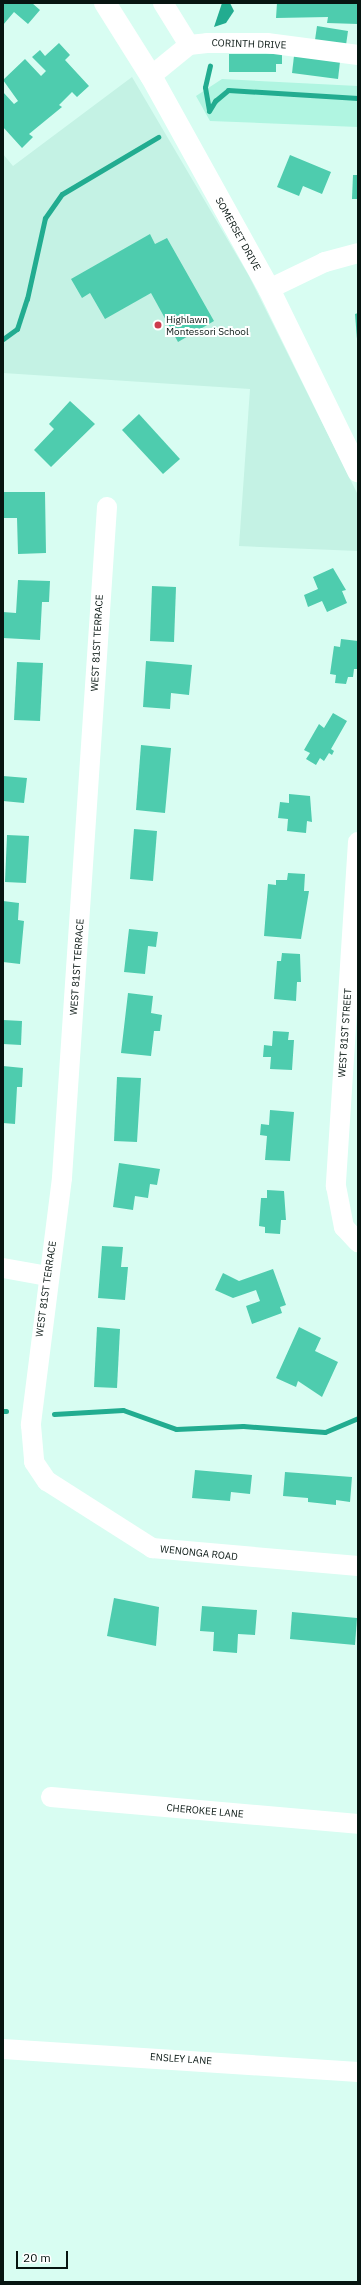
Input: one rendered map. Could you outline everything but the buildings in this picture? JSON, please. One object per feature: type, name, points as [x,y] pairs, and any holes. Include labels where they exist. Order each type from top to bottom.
[{"type":"street","name":"SOMERSET DRIVE","points":[[105,3],[151,76],[269,289],[358,471]]},
{"type":"street","points":[[151,76],[189,45],[163,3]]},
{"type":"street","name":"CORINTH DRIVE","points":[[189,45],[267,43],[358,55]]},
{"type":"street","points":[[269,289],[325,262],[358,253]]},
{"type":"street","name":"WEST 81ST TERRACE","points":[[31,1425],[48,1276],[62,1178],[107,507]]},
{"type":"street","name":"WEST 81ST STREET","points":[[358,842],[336,1176],[344,1227],[358,1242]]},
{"type":"street","points":[[3,1268],[48,1276]]},
{"type":"street","name":"WENONGA ROAD","points":[[31,1425],[34,1462],[47,1482],[152,1548],[358,1566]]},
{"type":"street","name":"CHEROKEE LANE","points":[[51,1797],[358,1824]]},
{"type":"street","name":"ENSLEY LANE","points":[[3,2049],[358,2072]]},
{"type":"shaded area","points":[[222,3],[230,3],[234,11],[226,23],[214,27]]},
{"type":"shaded area","name":"Highlawn Montessori School","points":[[132,77],[249,276],[358,495],[358,551],[239,546],[250,389],[3,373],[3,154],[13,166]]},
{"type":"shaded area","points":[[222,79],[358,86],[358,127],[210,121],[196,96]]},
{"type":"waterway","points":[[209,110],[205,87],[210,66]]},
{"type":"waterway","points":[[209,111],[215,101],[228,90],[358,98]]},
{"type":"waterway","points":[[3,339],[17,329],[27,299],[45,218],[62,194],[158,137]]},
{"type":"waterway","points":[[54,1414],[123,1410],[176,1429],[243,1426],[325,1432],[358,1418]]},
{"type":"place","name":"Highlawn Montessori School","points":[[158,325]]}]
